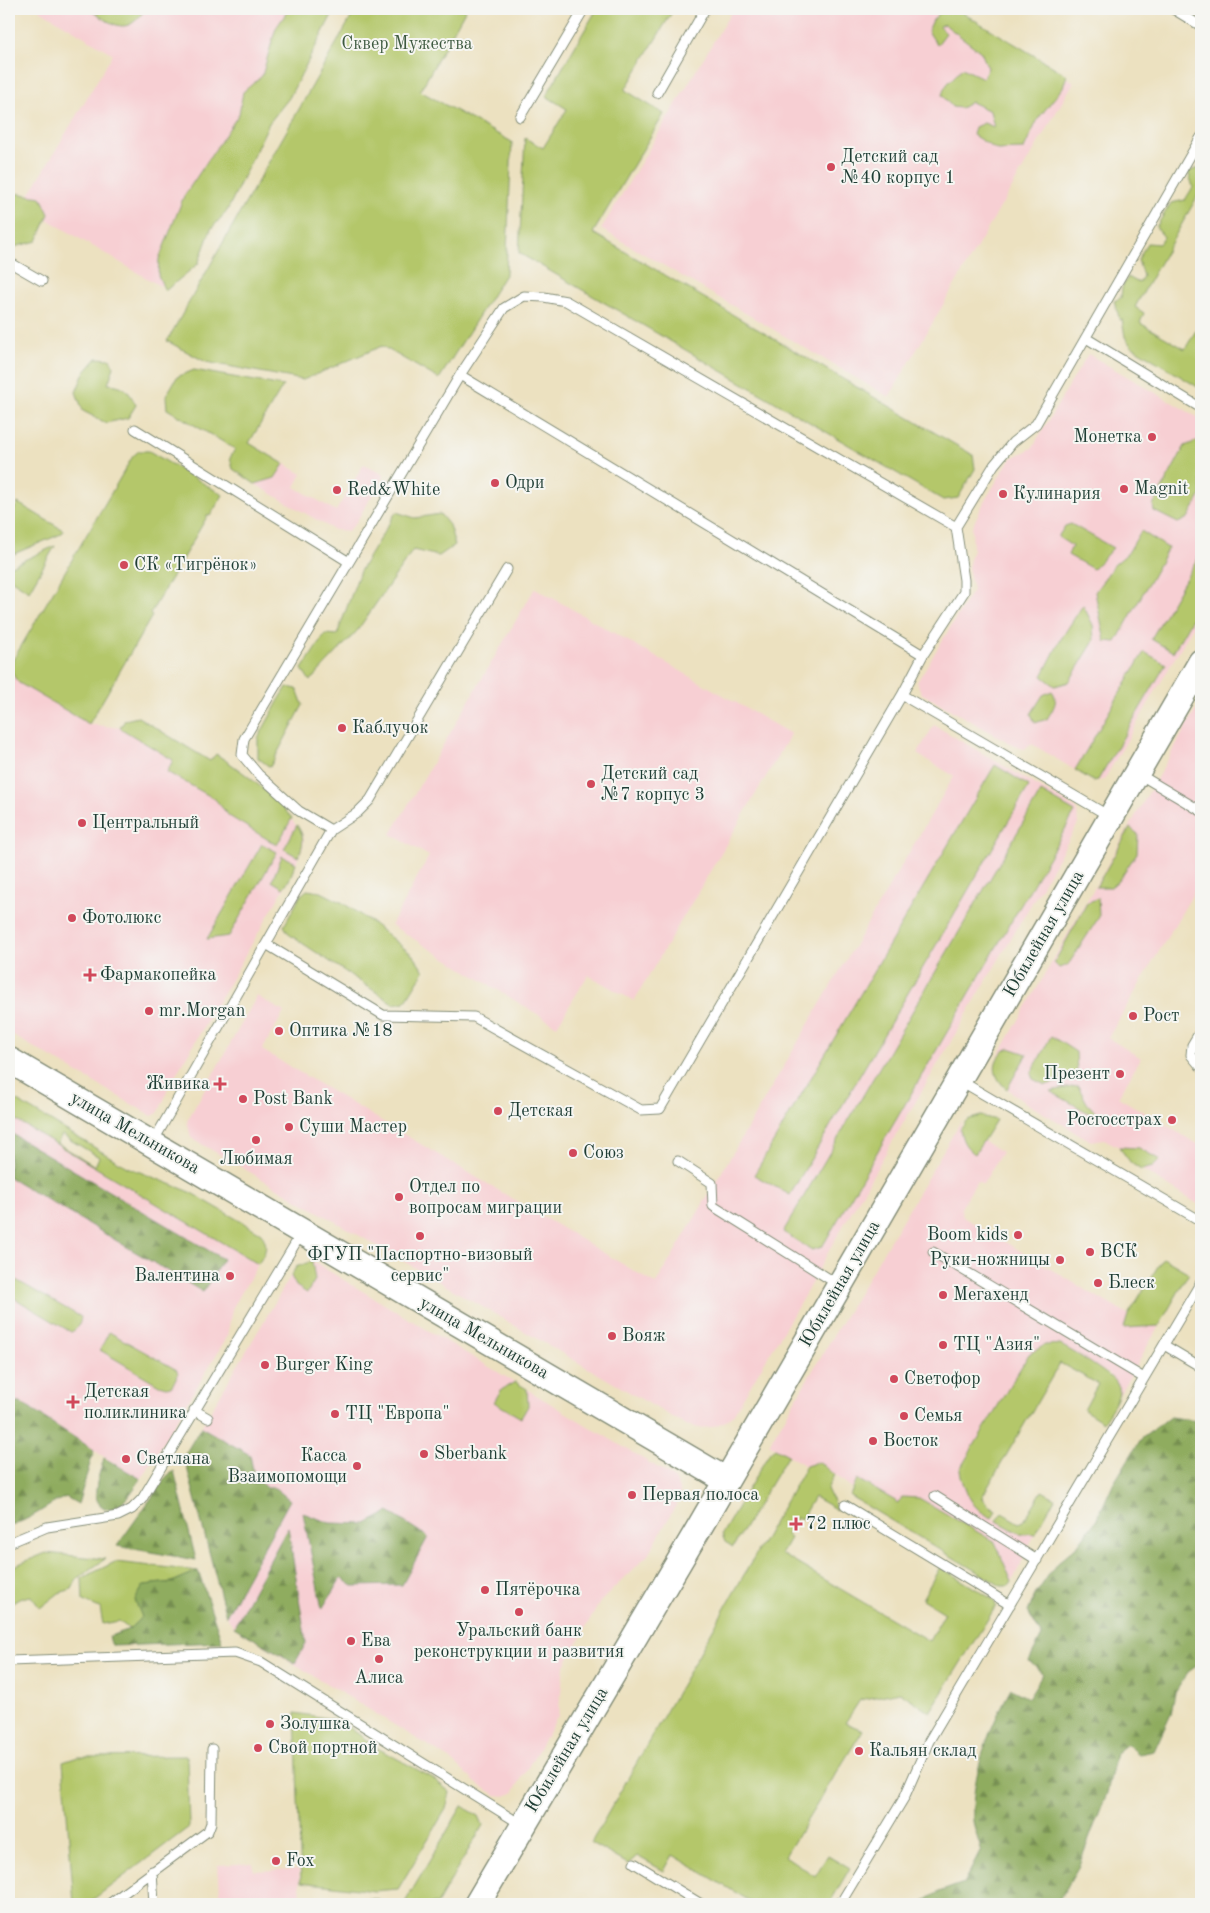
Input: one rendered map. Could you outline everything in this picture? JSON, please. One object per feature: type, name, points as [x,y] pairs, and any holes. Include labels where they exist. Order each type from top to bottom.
[{"type":"main road","name":"Юбилейная улица","points":[[476,1904],[840,1285],[1137,773],[1194,689],[1201,662]]},
{"type":"main road","name":"улица Мельникова","points":[[9,1060],[726,1480]]},
{"type":"lane","points":[[520,117],[584,9]]},
{"type":"lane","points":[[657,93],[704,9]]},
{"type":"lane","points":[[1173,9],[1201,26]]},
{"type":"lane","points":[[266,944],[383,1015],[474,1017],[641,1110],[660,1110],[902,695],[923,655],[964,592],[956,527],[994,465],[1013,442],[1036,424],[1201,137]]},
{"type":"lane","points":[[9,262],[42,281]]},
{"type":"lane","points":[[331,830],[299,811],[258,774],[242,755],[244,739],[460,375],[504,308],[524,296],[566,301],[956,527]]},
{"type":"lane","points":[[1086,338],[1201,408]]},
{"type":"lane","points":[[460,375],[923,655]]},
{"type":"lane","points":[[135,430],[349,562]]},
{"type":"lane","points":[[152,1144],[331,830],[358,813],[370,800],[508,569]]},
{"type":"lane","points":[[902,695],[1111,818]]},
{"type":"lane","points":[[1137,773],[1201,811]]},
{"type":"lane","points":[[1201,1030],[1192,1045],[1191,1055],[1201,1067]]},
{"type":"lane","points":[[959,1080],[1201,1221]]},
{"type":"lane","points":[[678,1161],[712,1183],[712,1206],[840,1285]]},
{"type":"lane","points":[[9,1543],[47,1527],[118,1516],[132,1509],[142,1499],[302,1232]]},
{"type":"lane","points":[[932,1252],[1144,1378]]},
{"type":"lane","points":[[840,1904],[904,1798],[929,1741],[1201,1282]]},
{"type":"lane","points":[[1164,1345],[1201,1367]]},
{"type":"lane","points":[[194,1410],[208,1418]]},
{"type":"lane","points":[[935,1496],[1037,1560]]},
{"type":"lane","points":[[845,1506],[1010,1605]]},
{"type":"lane","points":[[9,1660],[235,1653],[247,1656],[261,1662],[523,1826]]},
{"type":"lane","points":[[109,1904],[208,1831],[211,1823],[212,1749]]},
{"type":"lane","points":[[634,1864],[701,1904]]},
{"type":"lane","points":[[152,1871],[154,1904]]},
{"type":"shaded area","points":[[38,9],[321,9],[160,286],[23,205],[113,54]]},
{"type":"shaded area","name":"Детский сад №40 корпус 1","points":[[733,9],[953,9],[1074,82],[889,397],[601,229]]},
{"type":"shaded area","points":[[1088,354],[1201,419],[1201,613],[1104,780],[1093,781],[1032,744],[1025,749],[1019,748],[949,709],[921,693],[917,682],[973,590],[968,567],[973,549],[972,527],[984,502],[1010,459],[1032,448]]},
{"type":"shaded area","points":[[249,443],[302,474],[295,487],[336,511],[364,464],[384,475],[355,524],[348,531],[334,530],[233,469],[230,458]]},
{"type":"shaded area","name":"Детский сад №7 корпус 3","points":[[535,588],[791,734],[634,1001],[588,975],[557,1026],[391,925],[429,856],[391,834]]},
{"type":"shaded area","points":[[9,658],[13,660],[11,668],[89,724],[120,728],[125,720],[138,717],[210,761],[216,754],[273,796],[302,833],[303,847],[289,880],[167,1090],[158,1113],[152,1116],[14,1036],[9,1031]]},
{"type":"shaded area","points":[[1201,701],[1201,880],[1108,1038],[1141,1058],[1118,1097],[1201,1146],[1201,1206],[1131,1163],[1119,1147],[1104,1139],[1091,1141],[1021,1100],[1000,1082],[995,1067],[996,1060]]},
{"type":"shaded area","points":[[934,725],[1077,809],[1078,824],[807,1291],[733,1415],[724,1422],[711,1427],[699,1428],[686,1425],[191,1138],[187,1121],[257,996],[284,1012],[262,1050],[656,1284],[954,776],[917,754]]},
{"type":"shaded area","points":[[9,1116],[258,1264],[232,1309],[227,1337],[141,1479],[9,1399]]},
{"type":"shaded area","points":[[961,1121],[960,1129],[964,1143],[975,1154],[983,1141],[1002,1152],[983,1184],[977,1181],[961,1208],[963,1217],[1128,1315],[1124,1328],[1159,1326],[1119,1395],[1119,1387],[1109,1374],[1060,1345],[1045,1345],[1029,1354],[960,1469],[960,1476],[979,1511],[1019,1533],[1035,1534],[1012,1582],[995,1542],[899,1503],[857,1479],[852,1488],[819,1462],[806,1466],[769,1444]]},
{"type":"shaded area","points":[[312,1261],[665,1472],[675,1480],[680,1489],[680,1498],[648,1555],[600,1602],[564,1667],[558,1716],[513,1793],[505,1796],[496,1795],[476,1783],[450,1759],[234,1627],[226,1616],[184,1456],[296,1267]]},
{"type":"shaded area","points":[[253,1863],[254,1871],[299,1869],[301,1899],[266,1897],[265,1904],[221,1904],[218,1865]]},
{"type":"green space","points":[[88,9],[145,9],[131,24],[118,26]]},
{"type":"green space","points":[[289,9],[335,9],[289,98],[269,123],[227,211],[211,229],[198,264],[165,291],[158,275],[159,259],[184,196],[239,114],[243,92],[262,76],[276,28]]},
{"type":"green space","name":"Сквер Мужества","points":[[356,9],[466,9],[420,91],[512,142],[506,273],[439,379],[382,346],[303,380],[206,362],[167,341]]},
{"type":"green space","points":[[597,9],[674,9],[625,90],[664,114],[593,233],[973,455],[975,469],[958,498],[943,500],[519,253],[525,138],[543,148],[567,109],[546,96]]},
{"type":"green space","points":[[943,9],[956,9],[1067,75],[1063,87],[1038,119],[1024,149],[997,150],[973,135],[975,127],[984,123],[994,127],[990,111],[971,102],[961,108],[952,107],[942,95],[948,83],[962,68],[983,78],[988,68],[981,52],[944,24],[939,26],[946,33],[937,45],[928,31],[933,20]]},
{"type":"green space","points":[[1201,168],[1201,190],[1135,307],[1144,313],[1140,323],[1185,349],[1201,322],[1201,389],[1131,346],[1125,337],[1122,319],[1120,320],[1114,301],[1121,298],[1122,288],[1128,277],[1139,283],[1143,276],[1138,260],[1147,243],[1159,244],[1164,237],[1156,227],[1171,203],[1185,200],[1193,187],[1188,171]]},
{"type":"green space","points":[[14,193],[41,197],[49,214],[37,241],[14,247],[9,245],[9,210]]},
{"type":"green space","points":[[97,358],[110,359],[114,367],[108,384],[125,389],[136,405],[128,418],[106,423],[83,411],[76,392],[84,373]]},
{"type":"green space","points":[[194,370],[283,386],[249,443],[284,464],[275,478],[255,484],[233,469],[230,458],[235,449],[167,409],[166,396],[177,377]]},
{"type":"green space","points":[[1201,439],[1201,495],[1188,518],[1178,523],[1154,511],[1153,505],[1185,446]]},
{"type":"green space","name":"СК «Тигрёнок»","points":[[139,451],[149,451],[223,495],[210,516],[208,515],[150,614],[152,616],[89,724],[19,683],[12,672],[12,664],[133,456]]},
{"type":"green space","points":[[18,503],[63,530],[61,534],[9,556],[9,518]]},
{"type":"green space","points":[[396,512],[415,518],[440,514],[449,525],[455,545],[439,556],[413,550],[357,631],[310,681],[302,669],[325,634],[337,635],[360,571]]},
{"type":"green space","points":[[1071,524],[1113,548],[1093,569],[1068,555],[1072,546],[1058,537],[1065,526]]},
{"type":"green space","points":[[1141,531],[1168,548],[1116,642],[1105,641],[1095,592],[1114,565],[1128,553]]},
{"type":"green space","points":[[55,546],[29,591],[9,578],[9,567]]},
{"type":"green space","points":[[1201,552],[1201,603],[1173,652],[1151,639]]},
{"type":"green space","points":[[1083,605],[1093,625],[1094,641],[1069,682],[1055,686],[1042,676],[1061,639]]},
{"type":"green space","points":[[1144,652],[1166,664],[1098,780],[1093,781],[1075,770]]},
{"type":"green space","points":[[287,687],[297,689],[303,705],[270,767],[258,758],[258,738]]},
{"type":"green space","points":[[1052,691],[1055,698],[1053,709],[1047,719],[1035,723],[1031,714],[1043,695]]},
{"type":"green space","points":[[138,717],[210,761],[216,754],[247,775],[265,791],[292,818],[277,845],[229,816],[215,799],[167,772],[173,760],[120,728],[125,720]]},
{"type":"green space","points":[[995,765],[1029,786],[790,1195],[754,1175]]},
{"type":"green space","points":[[1041,792],[1075,812],[822,1247],[812,1250],[783,1232]]},
{"type":"green space","points":[[297,825],[303,841],[298,857],[284,849]]},
{"type":"green space","points":[[1130,828],[1138,834],[1137,853],[1118,881],[1111,887],[1096,887]]},
{"type":"green space","points":[[262,844],[277,852],[229,936],[207,939]]},
{"type":"green space","points":[[282,856],[296,863],[289,880],[283,888],[272,881]]},
{"type":"green space","points":[[307,890],[321,892],[343,903],[371,922],[414,956],[424,971],[405,1002],[394,1004],[290,935],[284,926],[301,895]]},
{"type":"green space","points":[[1098,898],[1099,917],[1068,965],[1059,968],[1054,963],[1087,903]]},
{"type":"green space","points":[[1051,1036],[1076,1052],[1077,1073],[1074,1078],[1045,1085],[1033,1079],[1031,1074]]},
{"type":"green space","points":[[1009,1048],[1027,1054],[1007,1089],[998,1079],[995,1068],[999,1057]]},
{"type":"green space","points":[[1078,1086],[1087,1103],[1095,1112],[1094,1116],[1050,1091]]},
{"type":"green space","points":[[9,1096],[127,1167],[188,1191],[261,1233],[266,1245],[263,1256],[258,1264],[9,1116]],"holes":[[[62,1135],[99,1157],[95,1166],[57,1143]]]},
{"type":"green space","points":[[981,1116],[996,1120],[975,1154],[965,1144],[960,1129],[967,1120]]},
{"type":"green space","points":[[9,1132],[223,1259],[203,1292],[9,1177]]},
{"type":"green space","points":[[1119,1147],[1139,1148],[1160,1160],[1153,1167],[1141,1170],[1131,1163]]},
{"type":"green space","points":[[1163,1258],[1189,1273],[1159,1326],[1124,1328],[1128,1315]]},
{"type":"green space","points":[[312,1261],[315,1280],[307,1293],[296,1286],[291,1276],[296,1267]]},
{"type":"green space","points":[[9,1276],[81,1317],[77,1328],[71,1332],[9,1295]]},
{"type":"green space","points":[[109,1332],[177,1370],[178,1374],[172,1386],[159,1385],[100,1350]]},
{"type":"green space","points":[[1045,1345],[1060,1345],[1092,1364],[1116,1383],[1119,1387],[1118,1396],[1103,1422],[1084,1410],[1098,1384],[1060,1363],[982,1497],[988,1505],[996,1510],[992,1518],[980,1510],[972,1501],[964,1485],[960,1469],[1029,1354]]},
{"type":"green space","points":[[515,1382],[527,1389],[528,1406],[521,1418],[494,1402],[501,1390]]},
{"type":"green space","points":[[9,1399],[13,1403],[21,1403],[94,1450],[78,1504],[66,1497],[23,1521],[9,1525]]},
{"type":"green space","points":[[1170,1417],[1201,1423],[1201,1663],[1188,1672],[1175,1693],[1171,1714],[1154,1751],[1139,1754],[1127,1744],[1116,1753],[1107,1793],[1077,1870],[1057,1904],[919,1904],[939,1892],[964,1883],[981,1850],[973,1821],[973,1804],[978,1769],[983,1752],[1011,1689],[1028,1698],[1043,1674],[1029,1661],[1042,1636],[1028,1612],[1035,1595],[1057,1563],[1078,1545],[1097,1519],[1112,1486],[1141,1439]]},
{"type":"green space","points":[[201,1427],[250,1455],[254,1475],[266,1488],[275,1488],[290,1500],[226,1616],[184,1456]]},
{"type":"green space","points":[[775,1448],[788,1455],[733,1547],[725,1542],[722,1534],[770,1452]]},
{"type":"green space","points":[[104,1458],[141,1479],[126,1499],[111,1509],[103,1507],[96,1497],[97,1484]]},
{"type":"green space","points":[[819,1462],[834,1475],[827,1489],[837,1510],[814,1497],[801,1519],[797,1517],[786,1535],[790,1538],[781,1554],[929,1641],[945,1613],[922,1599],[940,1567],[994,1600],[996,1606],[930,1712],[900,1692],[860,1700],[845,1723],[863,1730],[785,1856],[815,1876],[828,1855],[850,1868],[829,1904],[755,1904],[673,1855],[664,1871],[637,1856],[628,1864],[591,1843],[806,1466]]},
{"type":"green space","points":[[174,1471],[196,1560],[117,1546],[167,1476]]},
{"type":"green space","points":[[857,1479],[899,1503],[902,1497],[919,1498],[995,1542],[1012,1582],[1009,1586],[1001,1586],[850,1496]]},
{"type":"green space","points":[[1042,1491],[1055,1498],[1035,1534],[1019,1533],[997,1521],[1002,1513],[1019,1523],[1024,1521]]},
{"type":"green space","points":[[389,1512],[428,1537],[402,1585],[353,1586],[341,1578],[322,1609],[303,1513],[330,1523],[366,1524]]},
{"type":"green space","points":[[288,1527],[306,1643],[295,1663],[234,1627]]},
{"type":"green space","points":[[46,1553],[105,1559],[77,1579],[72,1589],[59,1593],[40,1608],[31,1596],[21,1598],[9,1605],[9,1568]]},
{"type":"green space","points":[[115,1562],[198,1571],[172,1582],[144,1585],[135,1600],[142,1617],[129,1629],[119,1621],[103,1624],[100,1608],[83,1601],[82,1578]]},
{"type":"green space","points":[[198,1571],[222,1642],[112,1646],[109,1637],[129,1629],[142,1617],[135,1600],[144,1585],[172,1582]]},
{"type":"green space","points":[[295,1713],[339,1720],[379,1749],[431,1777],[450,1792],[446,1809],[398,1889],[374,1891],[301,1882]]},
{"type":"green space","points":[[187,1756],[189,1827],[87,1904],[74,1904],[63,1762],[78,1757]]},
{"type":"green space","points":[[462,1806],[479,1816],[483,1825],[437,1904],[404,1904]]},
{"type":"green space","points":[[265,1897],[363,1901],[365,1899],[378,1899],[384,1903],[265,1904]]},
{"type":"place","name":"Детский сад №40 корпус 1","points":[[831,167]]},
{"type":"place","name":"Монетка","points":[[1152,437]]},
{"type":"place","name":"Одри","points":[[495,483]]},
{"type":"place","name":"Magnit","points":[[1124,489]]},
{"type":"place","name":"Red&White","points":[[337,490]]},
{"type":"place","name":"Кулинария","points":[[1003,494]]},
{"type":"place","name":"СК «Тигрёнок»","points":[[124,565]]},
{"type":"place","name":"Каблучок","points":[[342,728]]},
{"type":"place","name":"Детский сад №7 корпус 3","points":[[591,784]]},
{"type":"place","name":"Центральный","points":[[82,823]]},
{"type":"place","name":"Фотолюкс","points":[[72,918]]},
{"type":"place","name":"Фармакопейка","points":[[90,975]]},
{"type":"place","name":"mr.Morgan","points":[[149,1011]]},
{"type":"place","name":"Рост","points":[[1133,1016]]},
{"type":"place","name":"Оптика №18","points":[[279,1031]]},
{"type":"place","name":"Презент","points":[[1120,1074]]},
{"type":"place","name":"Живика","points":[[220,1084]]},
{"type":"place","name":"Post Bank","points":[[243,1099]]},
{"type":"place","name":"Детская","points":[[498,1111]]},
{"type":"place","name":"Росгосстрах","points":[[1172,1120]]},
{"type":"place","name":"Суши Мастер","points":[[289,1127]]},
{"type":"place","name":"Любимая","points":[[256,1140]]},
{"type":"place","name":"Союз","points":[[573,1153]]},
{"type":"place","name":"Отдел по вопросам миграции","points":[[399,1197]]},
{"type":"place","name":"Boom kids","points":[[1018,1235]]},
{"type":"place","name":"ФГУП \"Паспортно-визовый сервис\"","points":[[420,1236]]},
{"type":"place","name":"ВСК","points":[[1090,1252]]},
{"type":"place","name":"Руки-ножницы","points":[[1060,1260]]},
{"type":"place","name":"Валентина","points":[[230,1276]]},
{"type":"place","name":"Блеск","points":[[1098,1283]]},
{"type":"place","name":"Мегахенд","points":[[943,1295]]},
{"type":"place","name":"Вояж","points":[[612,1336]]},
{"type":"place","name":"ТЦ \"Азия\"","points":[[943,1345]]},
{"type":"place","name":"Burger King","points":[[265,1365]]},
{"type":"place","name":"Светофор","points":[[894,1379]]},
{"type":"place","name":"Детская поликлиника","points":[[73,1402]]},
{"type":"place","name":"ТЦ \"Европа\"","points":[[335,1414]]},
{"type":"place","name":"Семья","points":[[904,1416]]},
{"type":"place","name":"Восток","points":[[873,1441]]},
{"type":"place","name":"Sberbank","points":[[424,1454]]},
{"type":"place","name":"Светлана","points":[[126,1459]]},
{"type":"place","name":"Касса Взаимопомощи","points":[[357,1466]]},
{"type":"place","name":"Первая полоса","points":[[632,1495]]},
{"type":"place","name":"72 плюс","points":[[796,1524]]},
{"type":"place","name":"Пятёрочка","points":[[485,1590]]},
{"type":"place","name":"Уральский банк реконструкции и развития","points":[[519,1612]]},
{"type":"place","name":"Ева","points":[[351,1641]]},
{"type":"place","name":"Алиса","points":[[379,1659]]},
{"type":"place","name":"Золушка","points":[[270,1724]]},
{"type":"place","name":"Свой портной","points":[[258,1748]]},
{"type":"place","name":"Кальян склад","points":[[859,1751]]},
{"type":"place","name":"Fox","points":[[276,1861]]}]
